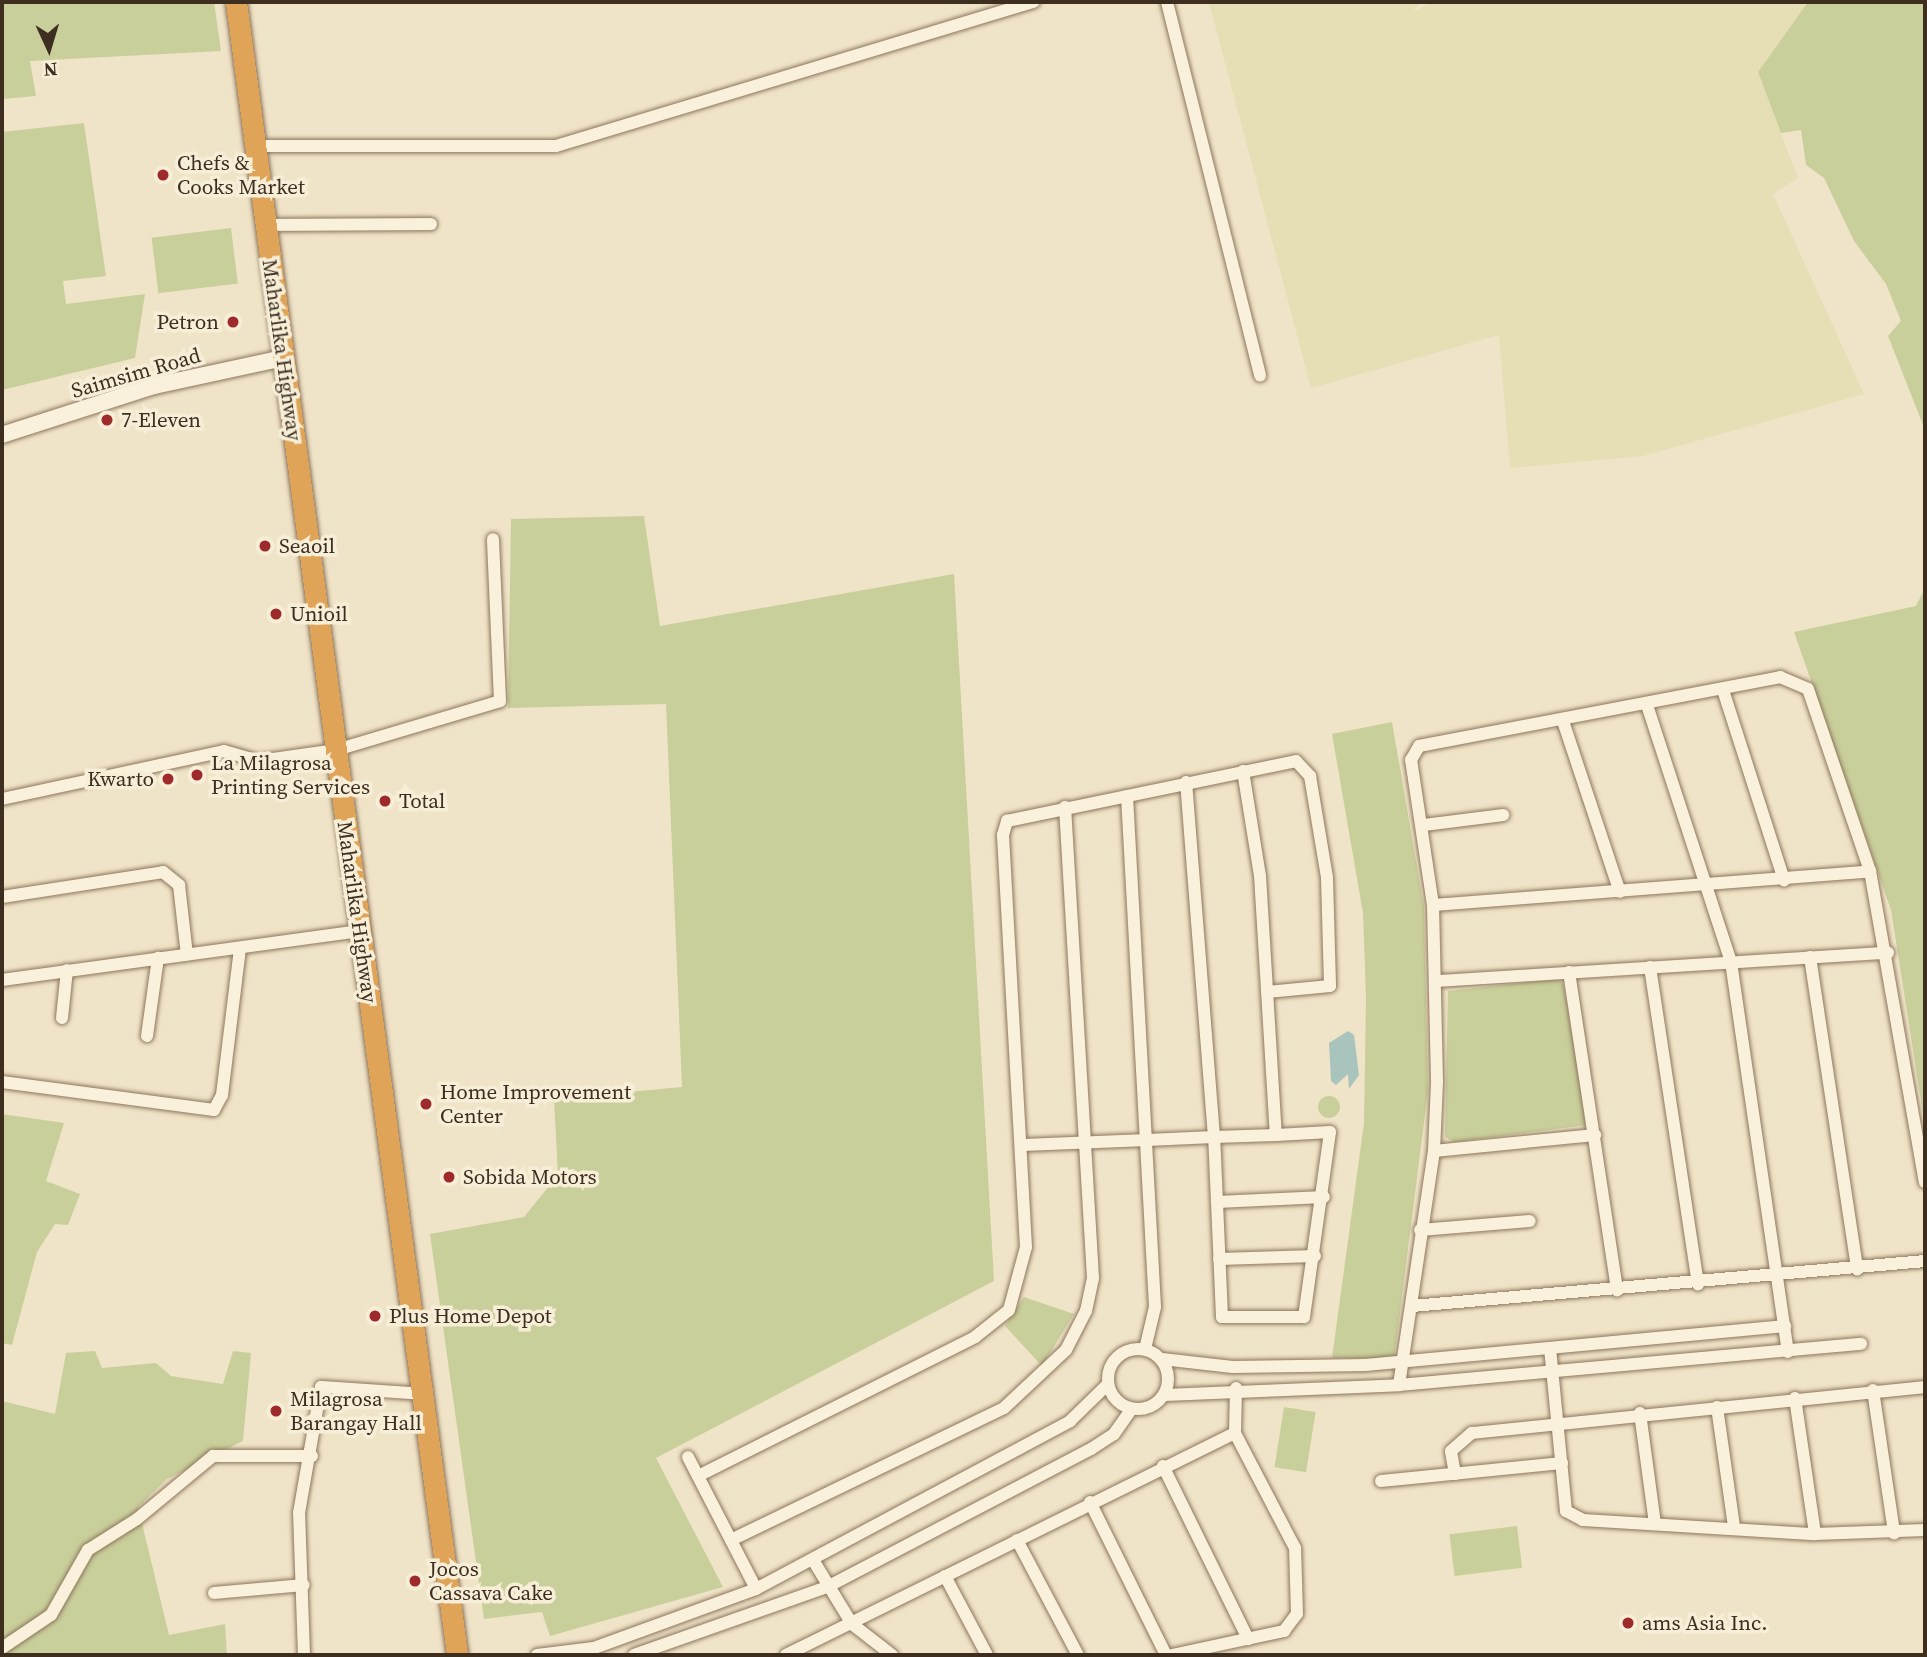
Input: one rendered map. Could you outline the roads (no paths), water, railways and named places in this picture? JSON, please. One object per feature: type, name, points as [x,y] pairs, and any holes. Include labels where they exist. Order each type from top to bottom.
[{"type":"highway","name":"Maharlika Highway","points":[[236,2],[253,146],[457,1655]]},
{"type":"street","points":[[253,146],[556,146],[1034,2]]},
{"type":"street","points":[[1167,2],[1259,376]]},
{"type":"street","points":[[264,225],[431,224]]},
{"type":"street","name":"Saimsim Road","points":[[2,435],[154,386],[283,358]]},
{"type":"street","points":[[2,799],[224,751],[259,761],[336,750],[500,701],[493,539]]},
{"type":"street","points":[[1399,1385],[1412,1306],[1420,1230],[1434,1152],[1437,981],[1433,905],[1424,825],[1411,760],[1419,746],[1647,705],[1780,677],[1808,690],[1870,871],[1888,953],[1925,1182]]},
{"type":"street","points":[[1723,690],[1784,880]]},
{"type":"street","points":[[1647,705],[1703,886],[1731,962],[1788,1352]]},
{"type":"street","points":[[1563,721],[1620,892]]},
{"type":"street","points":[[698,1476],[975,1337],[1009,1310],[1026,1247],[1023,1145],[1003,835],[1007,821],[1296,761],[1310,776],[1327,878],[1331,986],[1267,992]]},
{"type":"street","points":[[1243,771],[1260,876],[1276,1135]]},
{"type":"street","points":[[1023,1145],[1214,1137],[1276,1135],[1331,1132],[1324,1197],[1304,1317],[1222,1317],[1214,1137],[1186,782]]},
{"type":"street","points":[[1127,796],[1155,1307],[1145,1349]]},
{"type":"street","points":[[731,1540],[940,1443],[1004,1408],[1044,1375],[1086,1311],[1093,1278],[1065,807]]},
{"type":"street","points":[[1424,825],[1503,815]]},
{"type":"street","points":[[1433,905],[1784,880],[1870,871]]},
{"type":"street","points":[[2,897],[163,872],[178,886],[187,955]]},
{"type":"street","points":[[2,980],[360,931]]},
{"type":"street","points":[[2,1082],[214,1110],[220,1103],[240,949]]},
{"type":"street","points":[[1437,981],[1888,953]]},
{"type":"street","points":[[1810,957],[1857,1269]]},
{"type":"street","points":[[147,1036],[158,958]]},
{"type":"street","points":[[1650,967],[1698,1284]]},
{"type":"street","points":[[62,1018],[66,970]]},
{"type":"street","points":[[1569,972],[1617,1290]]},
{"type":"street","points":[[1434,1152],[1595,1135]]},
{"type":"street","points":[[1217,1202],[1324,1197]]},
{"type":"street","points":[[1420,1230],[1530,1221]]},
{"type":"street","points":[[1219,1259],[1315,1256]]},
{"type":"street","points":[[1412,1306],[1698,1284],[1925,1261]]},
{"type":"street","points":[[537,1655],[595,1652],[757,1589],[1070,1421],[1107,1385],[1118,1358],[1145,1349],[1162,1359],[1233,1367],[1404,1363],[1785,1326]]},
{"type":"street","points":[[1107,1385],[1116,1401],[1131,1410],[1150,1408],[1165,1395],[1236,1388],[1399,1385],[1861,1344]]},
{"type":"street","points":[[1550,1348],[1566,1511],[1583,1520],[1734,1526],[1815,1534],[1894,1534],[1925,1530]]},
{"type":"street","points":[[1162,1359],[1169,1377],[1165,1395]]},
{"type":"street","points":[[304,1655],[304,1585],[299,1513],[312,1456],[321,1387],[423,1394]]},
{"type":"street","points":[[1455,1474],[1451,1451],[1458,1439],[1640,1413],[1925,1387]]},
{"type":"street","points":[[1172,1655],[1248,1639],[1293,1626],[1294,1548],[1235,1433],[1236,1388]]},
{"type":"street","points":[[1873,1390],[1894,1534]]},
{"type":"street","points":[[1795,1398],[1815,1534]]},
{"type":"street","points":[[1717,1407],[1734,1526]]},
{"type":"street","points":[[634,1655],[827,1587],[1091,1449],[1114,1434],[1131,1410]]},
{"type":"street","points":[[1640,1413],[1655,1524]]},
{"type":"street","points":[[786,1655],[1090,1502],[1235,1433]]},
{"type":"street","points":[[2,1648],[51,1615],[88,1550],[137,1519],[212,1456],[312,1456]]},
{"type":"street","points":[[688,1457],[757,1589]]},
{"type":"street","points":[[1381,1481],[1562,1463]]},
{"type":"street","points":[[1163,1466],[1248,1639]]},
{"type":"street","points":[[1090,1502],[1166,1655]]},
{"type":"street","points":[[1017,1539],[1078,1655]]},
{"type":"street","points":[[813,1560],[852,1624],[892,1655]]},
{"type":"street","points":[[945,1576],[987,1655]]},
{"type":"street","points":[[214,1592],[304,1585]]},
{"type":"water","points":[[1348,1031],[1354,1035],[1359,1075],[1349,1089],[1348,1074],[1336,1085],[1331,1081],[1329,1043]]},
{"type":"place","name":"Chefs & Cooks Market","points":[[163,175]]},
{"type":"place","name":"Petron","points":[[233,322]]},
{"type":"place","name":"7-Eleven","points":[[107,420]]},
{"type":"place","name":"Seaoil","points":[[265,546]]},
{"type":"place","name":"Unioil","points":[[276,614]]},
{"type":"place","name":"La Milagrosa Printing Services","points":[[197,775]]},
{"type":"place","name":"Kwarto","points":[[168,779]]},
{"type":"place","name":"Total","points":[[385,801]]},
{"type":"place","name":"Home Improvement Center","points":[[426,1104]]},
{"type":"place","name":"Sobida Motors","points":[[449,1177]]},
{"type":"place","name":"Plus Home Depot","points":[[375,1316]]},
{"type":"place","name":"Milagrosa Barangay Hall","points":[[276,1411]]},
{"type":"place","name":"Jocos Cassava Cake","points":[[415,1581]]},
{"type":"place","name":"ams Asia Inc.","points":[[1628,1623]]}]
